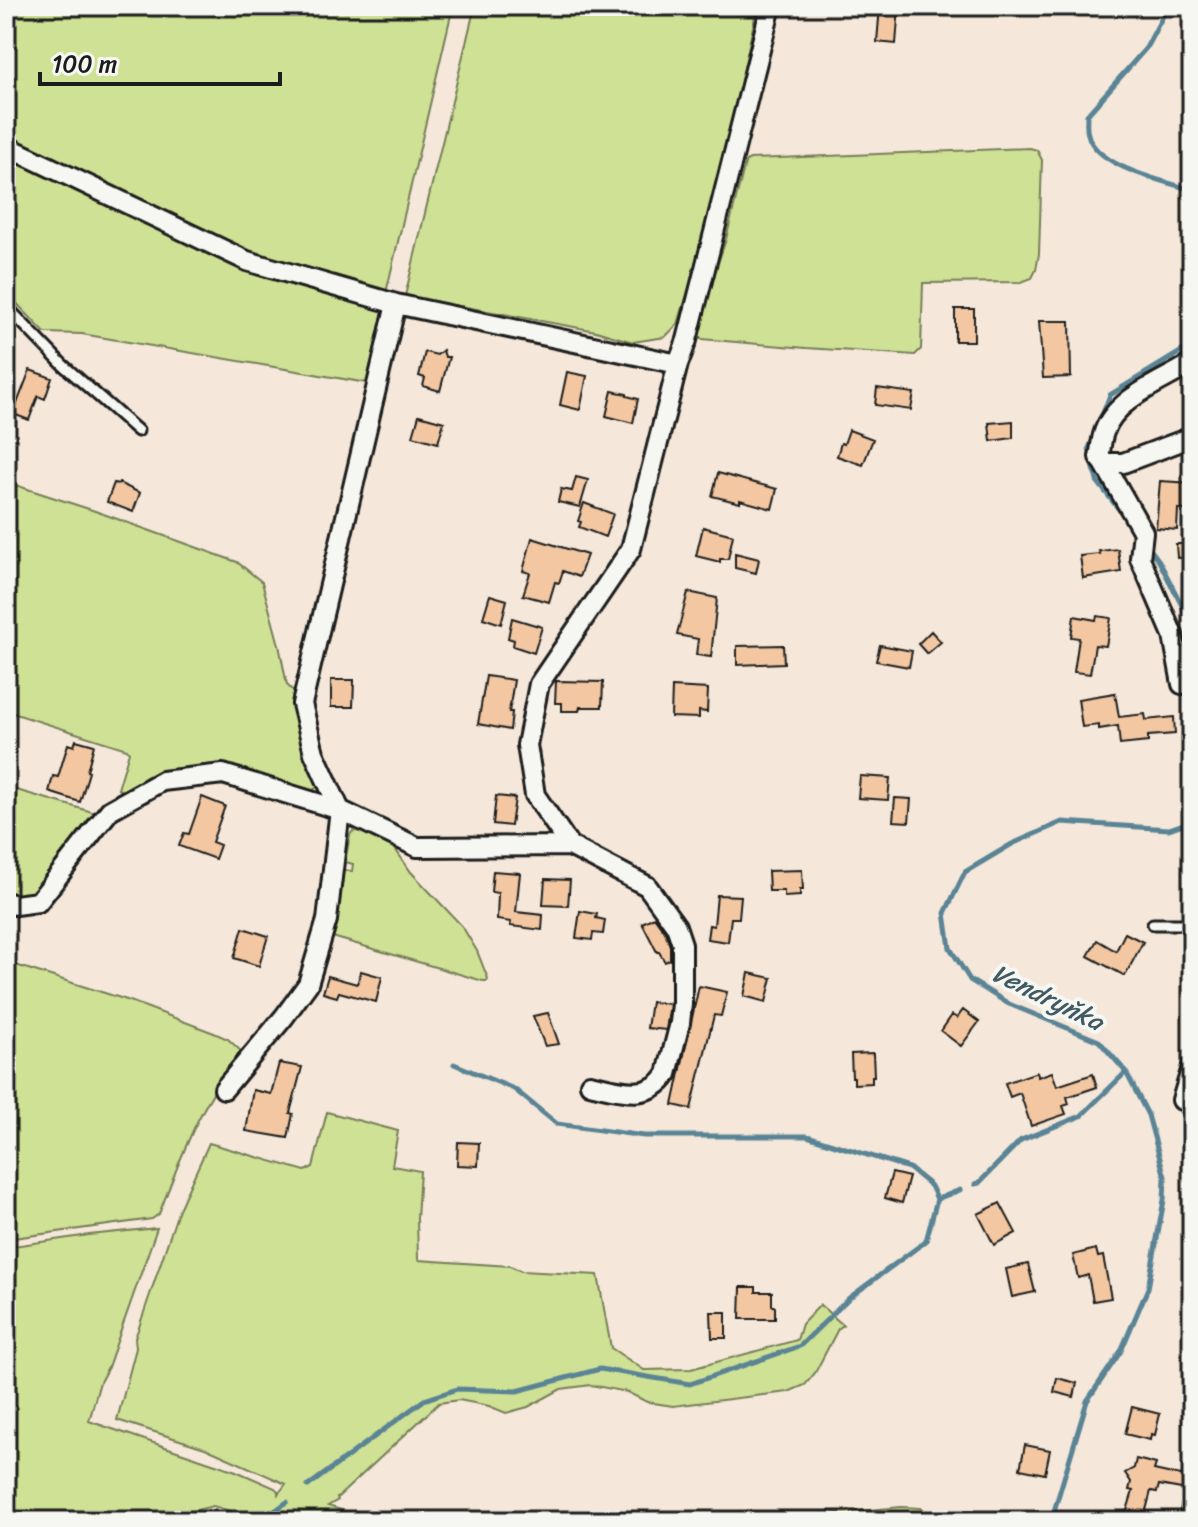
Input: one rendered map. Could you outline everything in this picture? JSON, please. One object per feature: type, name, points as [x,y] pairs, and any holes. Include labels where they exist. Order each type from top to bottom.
[{"type":"street","points":[[570,846],[535,795],[527,745],[539,684],[631,549],[771,6]]},
{"type":"street","points":[[6,146],[247,261],[396,304],[678,364]]},
{"type":"street","points":[[224,1089],[308,984],[327,920],[340,810],[314,753],[302,704],[396,304]]},
{"type":"street","points":[[1182,684],[1173,635],[1140,558],[1143,532],[1099,457],[1104,431],[1123,403],[1192,363]]},
{"type":"street","points":[[1104,463],[1123,463],[1192,437]]},
{"type":"street","points":[[6,902],[15,905],[38,902],[110,810],[162,781],[223,774],[340,810],[417,847],[570,846],[647,886],[676,926],[682,944],[680,1023],[663,1081],[641,1092],[590,1084]]},
{"type":"street","points":[[1182,1100],[1192,1067]]},
{"type":"street","points":[[1189,1521],[1192,1508]]},
{"type":"lane","points":[[6,306],[63,365],[138,431]]},
{"type":"lane","points":[[1153,924],[1192,924]]},
{"type":"lane","points":[[1191,1409],[1192,1420]]},
{"type":"green space","points":[[6,6],[453,6],[386,293],[276,262],[6,137]]},
{"type":"green space","points":[[475,6],[756,6],[715,202],[678,324],[665,337],[633,342],[596,331],[405,296]]},
{"type":"green space","points":[[1037,150],[1042,160],[1039,254],[1032,278],[1021,282],[923,283],[921,349],[915,355],[702,339],[698,335],[697,328],[726,239],[746,161]]},
{"type":"green space","points":[[6,152],[261,271],[383,311],[367,383],[82,334],[45,333],[6,292]]},
{"type":"green space","points":[[6,482],[237,562],[262,582],[287,685],[294,692],[300,730],[317,787],[312,791],[294,790],[212,766],[124,791],[118,789],[129,752],[127,749],[6,711]]},
{"type":"green space","points":[[6,787],[96,813],[44,885],[29,895],[6,899]]},
{"type":"green space","points":[[353,831],[364,832],[393,846],[411,872],[462,926],[477,951],[487,981],[329,936],[343,871],[352,871],[353,864],[345,862]]},
{"type":"green space","points":[[6,962],[130,1001],[214,1033],[228,1039],[243,1053],[215,1089],[204,1109],[159,1214],[152,1219],[6,1239]]},
{"type":"green space","points":[[327,1112],[398,1131],[392,1166],[420,1171],[418,1260],[510,1266],[521,1271],[598,1275],[611,1348],[644,1370],[691,1369],[797,1340],[802,1324],[820,1305],[843,1325],[815,1373],[805,1385],[788,1392],[673,1406],[647,1402],[627,1392],[591,1385],[561,1389],[528,1407],[506,1413],[459,1400],[439,1403],[338,1500],[328,1506],[377,1521],[203,1521],[231,1511],[213,1506],[185,1513],[169,1521],[6,1521],[6,1247],[89,1235],[157,1228],[100,1382],[89,1421],[236,1471],[275,1488],[278,1494],[286,1484],[205,1448],[117,1420],[136,1348],[135,1338],[179,1209],[209,1143],[305,1171],[313,1167]]},
{"type":"green space","points":[[901,1507],[921,1508],[926,1511],[925,1521],[750,1521]]},
{"type":"building","points":[[880,6],[899,6],[896,44],[877,42]]},
{"type":"building","points":[[955,309],[974,309],[974,341],[955,341]]},
{"type":"building","points":[[1039,321],[1070,321],[1071,377],[1043,378]]},
{"type":"building","points":[[443,350],[445,357],[449,357],[440,391],[423,386],[425,378],[419,376],[425,352],[437,355]]},
{"type":"building","points":[[30,370],[52,378],[45,399],[38,396],[29,420],[13,414]]},
{"type":"building","points":[[567,372],[587,376],[580,410],[560,405]]},
{"type":"building","points":[[877,388],[914,393],[911,410],[875,405]]},
{"type":"building","points":[[612,391],[638,399],[633,423],[606,416]]},
{"type":"building","points":[[419,415],[444,422],[438,443],[413,436]]},
{"type":"building","points":[[1013,421],[1013,438],[991,441],[989,423]]},
{"type":"building","points":[[849,430],[873,439],[863,465],[837,456]]},
{"type":"building","points":[[718,473],[777,489],[772,509],[712,496]]},
{"type":"building","points":[[576,477],[588,480],[580,507],[558,502],[561,489],[572,491]]},
{"type":"building","points":[[1160,481],[1192,483],[1192,511],[1178,509],[1177,530],[1156,528]]},
{"type":"building","points":[[114,483],[140,493],[133,512],[107,502]]},
{"type":"building","points":[[584,503],[613,514],[605,537],[579,527]]},
{"type":"building","points":[[703,527],[733,535],[728,559],[720,559],[720,562],[696,556]]},
{"type":"building","points":[[532,538],[587,555],[579,577],[563,571],[559,583],[555,582],[549,602],[523,595],[530,573],[523,571]]},
{"type":"building","points":[[1176,544],[1192,544],[1192,557],[1177,558]]},
{"type":"building","points":[[1118,549],[1121,572],[1083,578],[1080,556]]},
{"type":"building","points":[[735,553],[759,559],[756,573],[735,568]]},
{"type":"building","points":[[688,592],[717,598],[711,657],[696,655],[698,639],[677,635]]},
{"type":"building","points":[[490,595],[507,600],[501,624],[483,618]]},
{"type":"building","points":[[1074,616],[1096,620],[1097,616],[1111,618],[1106,646],[1095,645],[1090,674],[1074,672],[1079,638],[1071,637]]},
{"type":"building","points":[[512,618],[542,627],[534,653],[513,646],[514,640],[508,638]]},
{"type":"building","points":[[931,631],[941,642],[927,654],[918,644]]},
{"type":"building","points":[[783,645],[784,663],[737,665],[737,646]]},
{"type":"building","points":[[880,645],[912,651],[909,667],[876,661]]},
{"type":"building","points":[[486,676],[514,680],[509,712],[512,712],[510,730],[478,724]]},
{"type":"building","points":[[331,680],[354,680],[353,707],[331,707]]},
{"type":"building","points":[[556,681],[603,682],[602,707],[562,711],[562,703],[555,703]]},
{"type":"building","points":[[672,687],[708,689],[707,712],[699,711],[699,718],[671,717]]},
{"type":"building","points":[[1115,693],[1119,717],[1145,714],[1146,720],[1174,717],[1175,734],[1148,736],[1148,742],[1120,745],[1118,726],[1099,729],[1099,725],[1082,727],[1078,699]]},
{"type":"building","points":[[76,740],[94,745],[80,802],[49,792],[53,776],[58,777],[68,744],[74,746]]},
{"type":"building","points":[[860,776],[890,778],[888,800],[858,798]]},
{"type":"building","points":[[496,796],[515,798],[511,826],[493,824]]},
{"type":"building","points":[[202,797],[225,806],[212,842],[220,845],[215,859],[179,846],[184,833],[189,834]]},
{"type":"building","points":[[895,798],[911,799],[909,822],[893,821]]},
{"type":"building","points":[[802,870],[803,890],[800,890],[800,896],[784,897],[784,891],[769,891],[768,871]]},
{"type":"building","points":[[493,871],[520,873],[516,912],[543,915],[542,930],[510,926],[511,922],[497,920],[498,893],[491,892]]},
{"type":"building","points":[[545,879],[570,880],[568,906],[543,905]]},
{"type":"building","points":[[717,895],[741,896],[739,918],[731,918],[728,942],[707,939],[709,925],[714,926]]},
{"type":"building","points":[[580,911],[597,914],[596,918],[605,920],[603,934],[593,933],[592,940],[576,938]]},
{"type":"building","points":[[654,917],[670,946],[670,959],[665,962],[642,923]]},
{"type":"building","points":[[243,928],[268,936],[259,966],[234,958]]},
{"type":"building","points":[[1125,933],[1143,942],[1125,976],[1088,956],[1097,940],[1116,951]]},
{"type":"building","points":[[361,971],[382,977],[376,1002],[339,992],[337,997],[323,993],[328,976],[357,984]]},
{"type":"building","points":[[749,973],[772,978],[766,1002],[744,996]]},
{"type":"building","points":[[699,986],[727,992],[721,1016],[714,1015],[691,1109],[673,1105]]},
{"type":"building","points":[[651,1002],[670,1004],[666,1030],[647,1028]]},
{"type":"building","points":[[963,1010],[979,1022],[961,1046],[941,1031],[952,1015],[957,1018]]},
{"type":"building","points":[[548,1013],[559,1044],[545,1046],[533,1016]]},
{"type":"building","points":[[873,1053],[872,1083],[854,1084],[851,1054]]},
{"type":"building","points":[[279,1063],[302,1067],[290,1113],[293,1114],[288,1138],[246,1131],[253,1090],[271,1094]]},
{"type":"building","points":[[1037,1072],[1038,1077],[1052,1072],[1057,1086],[1093,1074],[1097,1087],[1067,1097],[1069,1104],[1063,1106],[1066,1114],[1031,1126],[1020,1093],[1010,1097],[1005,1083]]},
{"type":"building","points":[[458,1142],[479,1143],[478,1166],[457,1165]]},
{"type":"building","points":[[892,1173],[909,1177],[902,1203],[885,1198]]},
{"type":"building","points":[[1000,1203],[1016,1233],[994,1245],[978,1214]]},
{"type":"building","points":[[1096,1249],[1098,1257],[1103,1256],[1111,1298],[1093,1301],[1088,1275],[1078,1278],[1073,1255]]},
{"type":"building","points":[[1028,1264],[1035,1292],[1012,1297],[1006,1269]]},
{"type":"building","points":[[741,1287],[756,1287],[756,1292],[772,1292],[775,1319],[740,1319]]},
{"type":"building","points":[[711,1312],[726,1312],[726,1338],[712,1338]]},
{"type":"building","points":[[1057,1378],[1077,1383],[1074,1397],[1054,1392]]},
{"type":"building","points":[[1132,1407],[1160,1414],[1155,1435],[1151,1434],[1150,1440],[1125,1434]]},
{"type":"building","points":[[1025,1445],[1050,1450],[1045,1474],[1020,1469]]},
{"type":"building","points":[[1136,1459],[1156,1464],[1154,1470],[1190,1478],[1187,1490],[1159,1485],[1157,1492],[1151,1491],[1144,1518],[1126,1514],[1133,1491],[1129,1490],[1131,1482],[1125,1473],[1134,1468]]},
{"type":"waterway","name":"Vendryňka","points":[[1168,6],[1146,48],[1087,115],[1087,130],[1093,146],[1117,164],[1192,190]]},
{"type":"waterway","name":"Vendryňka","points":[[1100,421],[1110,395],[1192,345]]},
{"type":"waterway","name":"Vendryňka","points":[[1095,434],[1089,448],[1097,481],[1124,516]]},
{"type":"waterway","name":"Vendryňka","points":[[1148,546],[1192,625]]},
{"type":"waterway","name":"Vendryňka","points":[[1051,1521],[1087,1401],[1121,1351],[1148,1288],[1164,1200],[1165,1177],[1148,1115],[1126,1072],[1099,1041],[1009,1004],[970,980],[950,948],[945,913],[965,872],[1012,844],[1062,822],[1169,829],[1186,823],[1192,814]]},
{"type":"waterway","points":[[454,1064],[514,1089],[557,1124],[644,1136],[807,1136],[909,1168],[931,1186],[937,1199]]},
{"type":"waterway","points":[[975,1184],[1021,1140],[1081,1116],[1126,1072]]},
{"type":"waterway","points":[[308,1486],[424,1400],[457,1389],[517,1391],[600,1369],[690,1384],[800,1346],[849,1298],[926,1241],[937,1199],[960,1190]]},
{"type":"waterway","points":[[261,1521],[287,1502]]},
{"type":"waterway","points":[[201,1521],[237,1521]]}]
